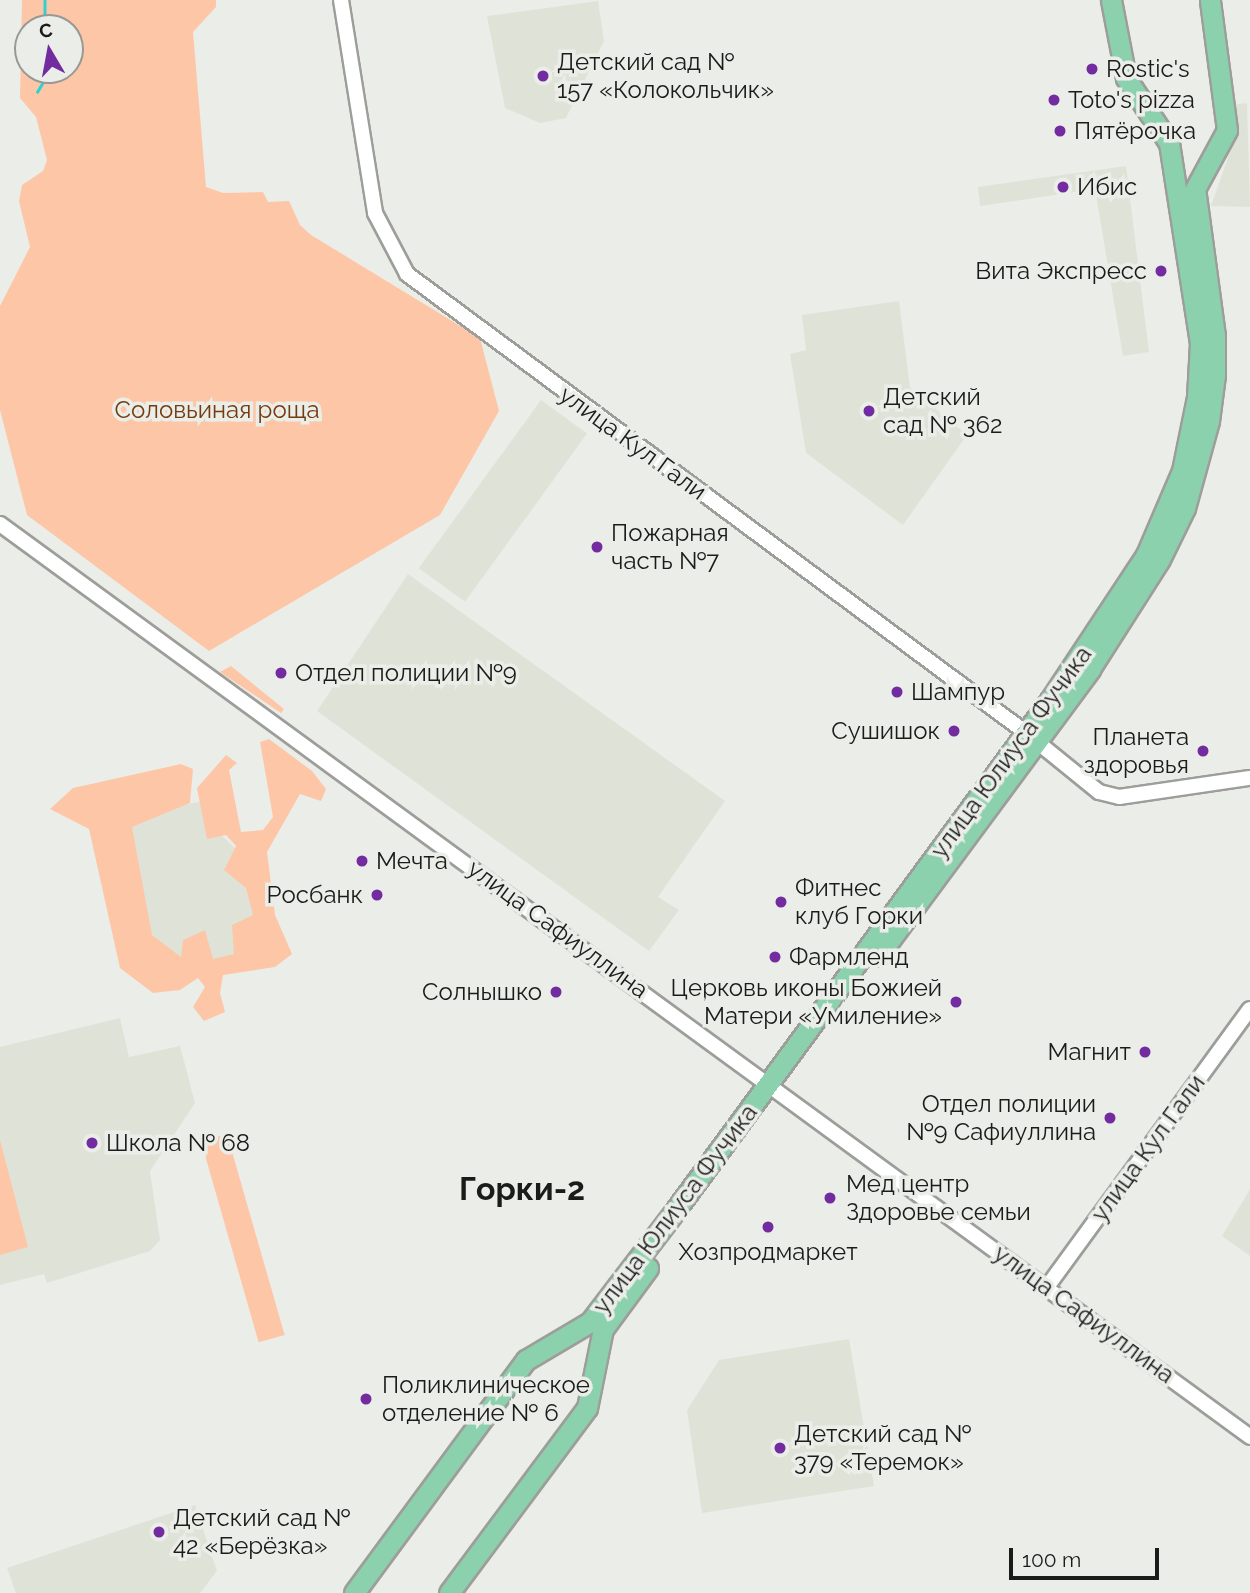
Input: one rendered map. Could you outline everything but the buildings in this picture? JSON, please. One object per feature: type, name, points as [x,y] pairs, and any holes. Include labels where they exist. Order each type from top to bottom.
[{"type":"main road","name":"улица Юлиуса Фучика","points":[[449,1593],[587,1408],[603,1329],[775,1086],[1031,736],[1146,555],[1182,471],[1197,397],[1200,343],[1174,164],[1164,134],[1126,78],[1111,0]]},
{"type":"main road","points":[[1174,164],[1195,189],[1227,130],[1210,0]]},
{"type":"main road","name":"улица Юлиуса Фучика","points":[[1031,736],[1090,669],[1160,559],[1185,508],[1200,460],[1215,375],[1215,336],[1195,189]]},
{"type":"main road","name":"улица Юлиуса Фучика","points":[[354,1593],[526,1360],[590,1322],[775,1086]]},
{"type":"street","name":"улица Кул Гали","points":[[341,0],[375,213],[407,274],[1031,736],[1099,792],[1119,797],[1250,778]]},
{"type":"street","name":"улица Сафиуллина","points":[[0,524],[775,1086],[1250,1437]]},
{"type":"street","name":"улица Кул Гали","points":[[1047,1287],[1250,1009]]},
{"type":"shaded area","name":"Детский сад № 157 «Колокольчик»","points":[[598,1],[604,41],[566,118],[540,123],[505,108],[487,16]]},
{"type":"shaded area","points":[[1247,103],[1250,207],[1211,206],[1232,146],[1232,105]]},
{"type":"shaded area","points":[[1126,166],[1149,352],[1123,356],[1095,189],[980,206],[978,187]]},
{"type":"shaded area","name":"Детский сад № 362","points":[[899,301],[910,387],[967,435],[903,525],[806,453],[790,354],[806,350],[802,315]]},
{"type":"shaded area","points":[[541,400],[587,434],[465,602],[419,568]]},
{"type":"shaded area","points":[[408,574],[725,801],[658,897],[679,910],[649,951],[317,711]]},
{"type":"shaded area","points":[[211,799],[217,831],[242,855],[278,955],[148,975],[114,821]]},
{"type":"shaded area","name":"Школа № 68","points":[[120,1018],[129,1057],[180,1046],[195,1103],[150,1171],[160,1240],[150,1251],[47,1283],[44,1274],[0,1285],[0,1047]]},
{"type":"shaded area","points":[[1250,1189],[1250,1256],[1222,1236]]},
{"type":"shaded area","name":"Детский сад № 379 «Теремок»","points":[[849,1339],[874,1486],[702,1513],[687,1410],[719,1360]]},
{"type":"shaded area","name":"Детский сад № 42 «Берёзка»","points":[[195,1505],[217,1571],[200,1593],[16,1593],[7,1568]]},
{"type":"green space","name":"Соловьиная роща","points":[[22,0],[216,0],[216,7],[193,32],[206,187],[223,193],[263,192],[268,202],[289,201],[300,225],[311,235],[480,338],[499,411],[440,515],[209,651],[27,515],[0,410],[0,306],[30,247],[19,201],[22,185],[43,171],[47,160],[36,117],[20,98],[20,84],[84,84],[84,14],[22,14]]},
{"type":"green space","points":[[231,666],[284,709],[281,713],[220,672]]},
{"type":"green space","points":[[269,739],[312,771],[326,789],[321,801],[300,794],[267,852],[275,915],[292,954],[275,967],[223,975],[220,993],[225,1012],[204,1021],[193,1007],[205,987],[198,978],[180,990],[153,993],[120,968],[89,829],[50,809],[73,788],[181,764],[193,769],[190,803],[132,827],[152,935],[181,957],[183,940],[205,930],[213,959],[234,954],[232,925],[253,915],[246,888],[224,870],[236,846],[226,835],[207,839],[197,788],[226,755],[237,763],[229,770],[241,832],[263,830],[273,817],[260,742]]},
{"type":"green space","points":[[227,1134],[285,1335],[259,1342],[201,1141]]},
{"type":"green space","points":[[0,1140],[28,1247],[0,1255]]},
{"type":"waterway","points":[[45,0],[45,14]]},
{"type":"waterway","points":[[37,92],[42,84]]},
{"type":"place","name":"Rostic's","points":[[1092,69]]},
{"type":"place","name":"Детский сад № 157 «Колокольчик»","points":[[543,76]]},
{"type":"place","name":"Toto's pizza","points":[[1054,100]]},
{"type":"place","name":"Пятёрочка","points":[[1060,131]]},
{"type":"place","name":"Ибис","points":[[1063,187]]},
{"type":"place","name":"Вита Экспресс","points":[[1161,271]]},
{"type":"place","name":"Детский сад № 362","points":[[869,411]]},
{"type":"place","name":"Пожарная часть №7","points":[[597,547]]},
{"type":"place","name":"Отдел полиции №9","points":[[281,673]]},
{"type":"place","name":"Шампур","points":[[897,692]]},
{"type":"place","name":"Сушишок","points":[[954,731]]},
{"type":"place","name":"Планета здоровья","points":[[1203,751]]},
{"type":"place","name":"Мечта","points":[[362,861]]},
{"type":"place","name":"Росбанк","points":[[377,895]]},
{"type":"place","name":"Фитнес клуб Горки","points":[[781,902]]},
{"type":"place","name":"Фармленд","points":[[775,957]]},
{"type":"place","name":"Солнышко","points":[[556,992]]},
{"type":"place","name":"Церковь иконы Божией Матери «Умиление»","points":[[956,1002]]},
{"type":"place","name":"Магнит","points":[[1145,1052]]},
{"type":"place","name":"Отдел полиции №9 Сафиуллина","points":[[1110,1118]]},
{"type":"place","name":"Школа № 68","points":[[92,1143]]},
{"type":"place","name":"Мед центр Здоровье семьи","points":[[830,1198]]},
{"type":"place","name":"Хозпродмаркет","points":[[768,1227]]},
{"type":"place","name":"Поликлиническое отделение № 6","points":[[366,1399]]},
{"type":"place","name":"Детский сад № 379 «Теремок»","points":[[780,1448]]},
{"type":"place","name":"Детский сад № 42 «Берёзка»","points":[[159,1532]]},
{"type":"district","name":"Горки-2","points":[[522,1189]]}]
